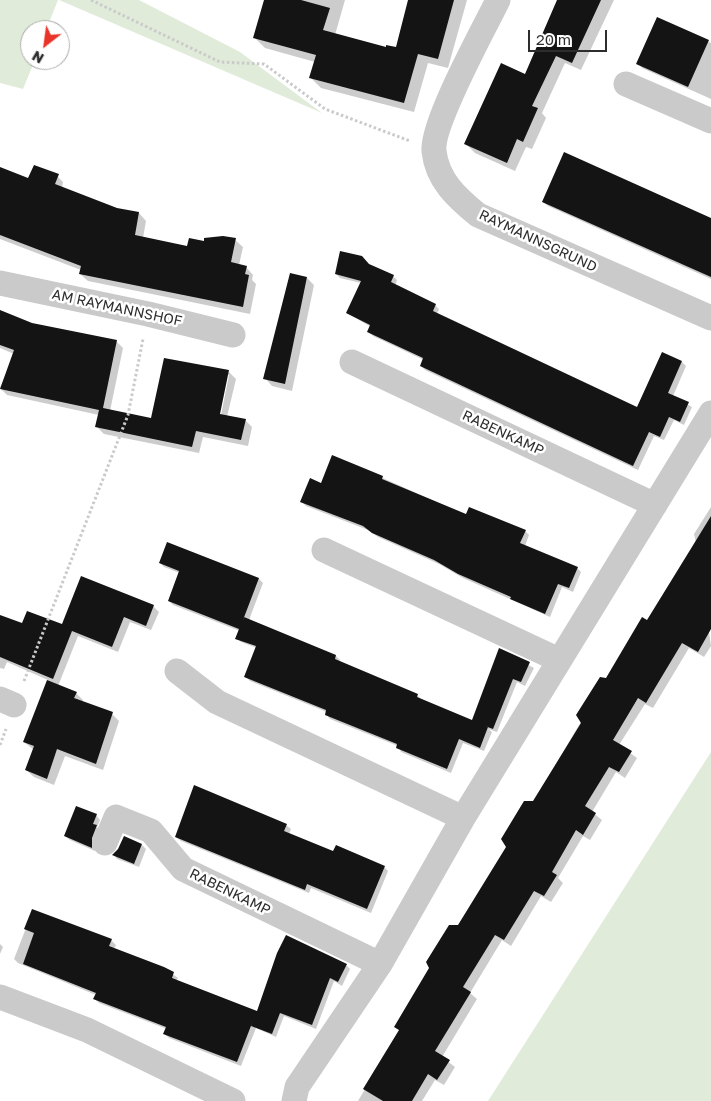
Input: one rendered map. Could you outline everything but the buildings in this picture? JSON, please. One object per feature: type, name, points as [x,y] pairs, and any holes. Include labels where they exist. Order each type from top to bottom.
[{"type":"street","name":"RAYMANNSGRUND","points":[[498,0],[438,126],[434,150],[441,176],[456,197],[478,215],[711,318]]},
{"type":"street","points":[[626,84],[711,121]]},
{"type":"street","name":"AM RAYMANNSHOF","points":[[0,283],[148,314],[233,335]]},
{"type":"street","name":"RABENKAMP","points":[[352,362],[655,505]]},
{"type":"street","points":[[294,1101],[297,1087],[380,964],[463,818],[711,413]]},
{"type":"street","points":[[324,550],[559,660]]},
{"type":"street","points":[[177,671],[218,702],[463,818]]},
{"type":"street","name":"RABENKAMP","points":[[105,842],[116,817],[151,831],[183,869],[380,964]]},
{"type":"street","points":[[0,997],[87,1030],[233,1101]]},
{"type":"path","points":[[91,0],[220,62],[264,64],[325,109],[434,150]]},
{"type":"path","points":[[0,745],[7,702],[128,415],[148,314]]},
{"type":"green space","points":[[0,0],[58,0],[50,20],[20,20],[20,70],[31,70],[23,89],[0,83]]},
{"type":"green space","points":[[59,0],[139,0],[240,52],[322,113]]},
{"type":"green space","points":[[711,752],[711,1101],[488,1101]]}]
